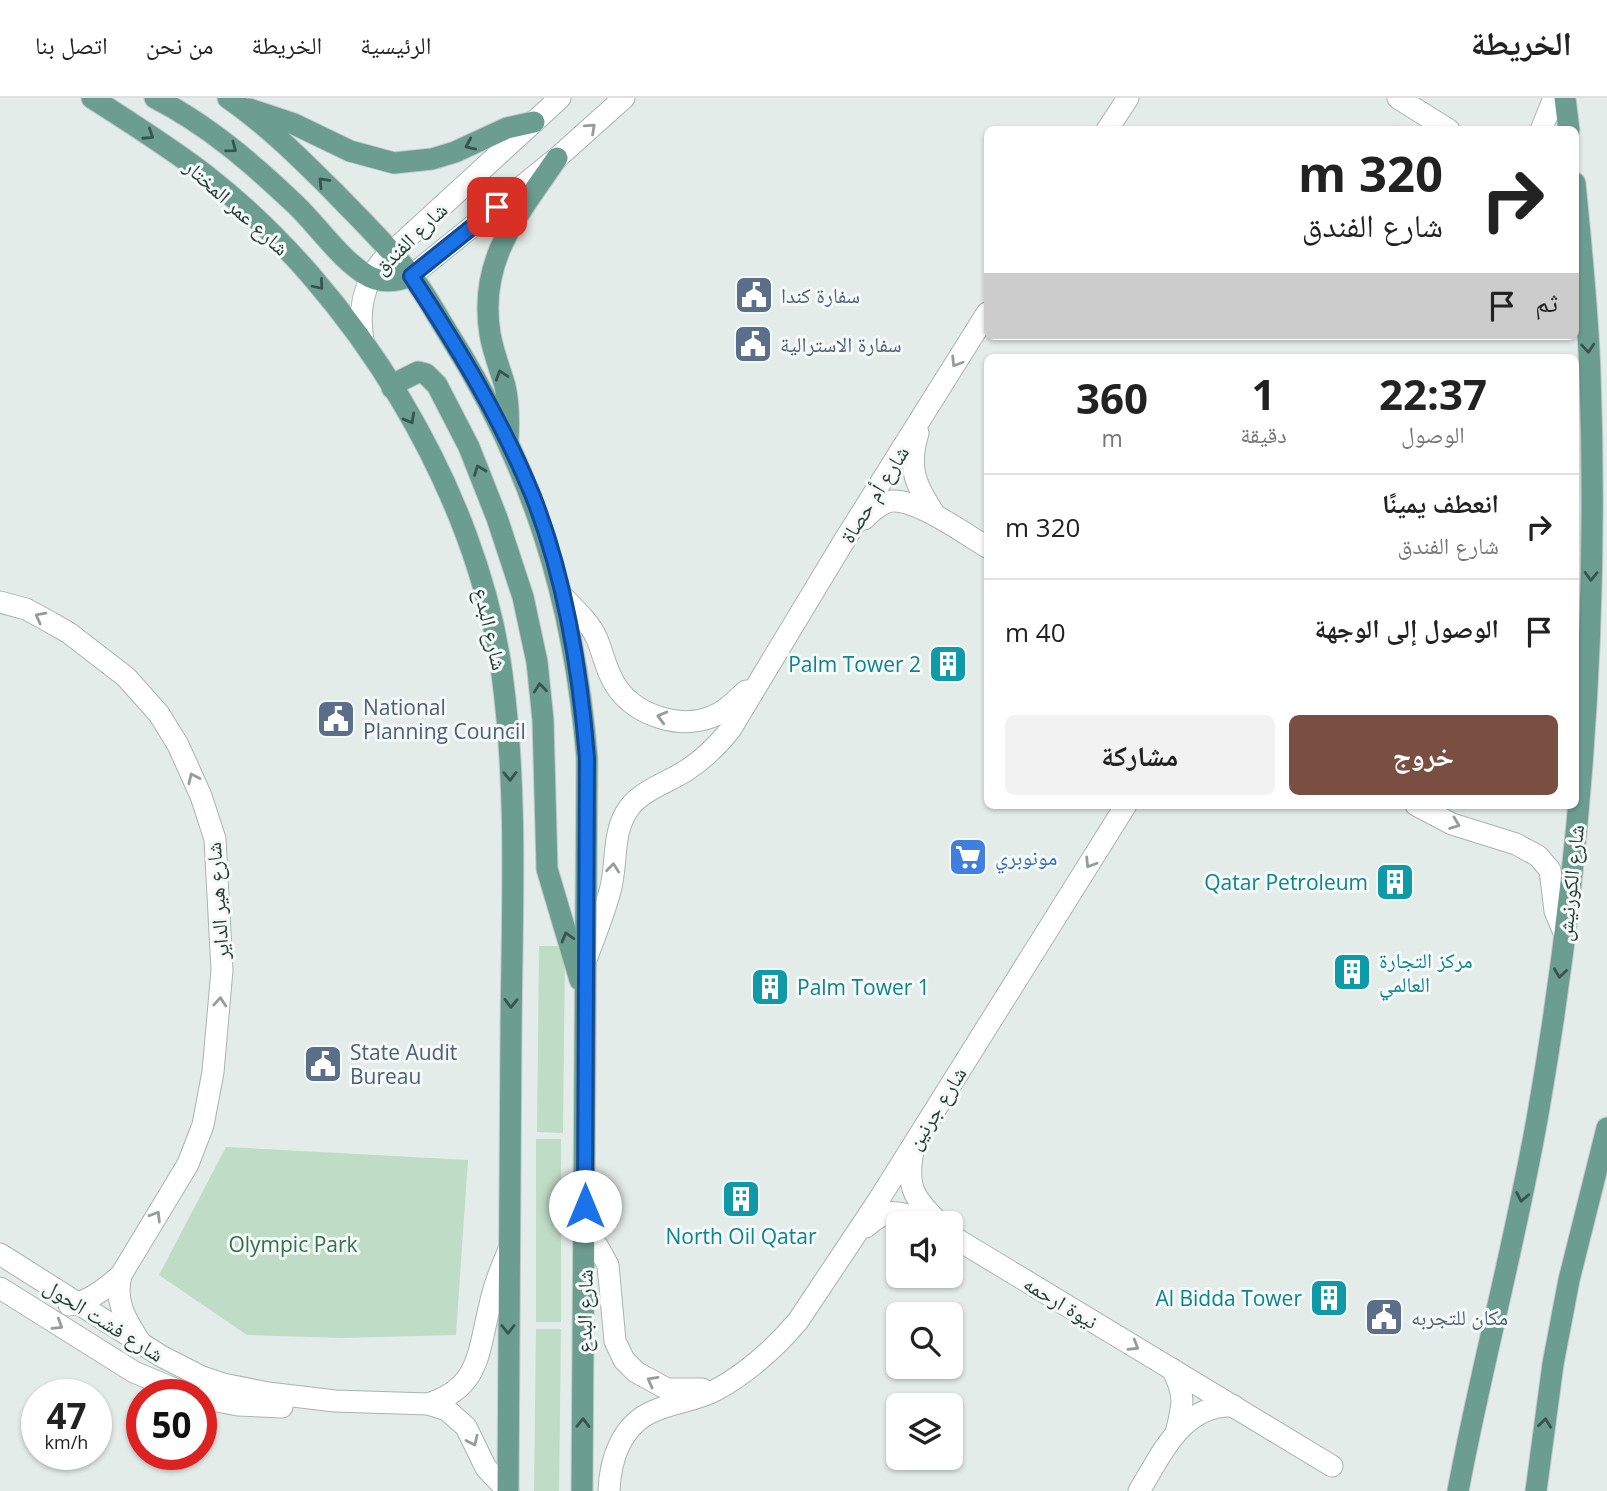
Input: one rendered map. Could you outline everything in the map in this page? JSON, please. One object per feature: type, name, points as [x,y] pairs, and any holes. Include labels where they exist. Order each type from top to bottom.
[{"type":"main road","name":"شارع عمر المختار","points":[[92,98],[210,178],[259,222],[314,279],[363,340]]},
{"type":"main road","points":[[155,98],[188,115],[242,156],[296,205],[350,262],[370,277],[390,281],[411,276]]},
{"type":"main road","points":[[1565,98],[1568,126]]},
{"type":"main road","points":[[233,102],[294,124],[349,151],[394,163],[432,159],[455,152],[507,128],[534,122]]},
{"type":"main road","points":[[233,102],[312,170],[391,253]]},
{"type":"main road","points":[[508,442],[509,414],[490,335],[487,310],[489,282],[513,222],[557,158]]},
{"type":"main road","name":"شارع الكورنيش","points":[[1579,235],[1590,374],[1592,538],[1585,737],[1579,796]]},
{"type":"main road","name":"شارع البدع","points":[[391,253],[411,276],[467,364],[508,442],[532,496],[563,597],[584,721],[587,758],[587,957],[582,1491]]},
{"type":"main road","name":"شارع البدع","points":[[363,340],[428,451],[456,509],[489,612],[501,670],[509,734],[513,880],[508,1491]]},
{"type":"main road","points":[[392,388],[418,372],[426,374],[437,384],[470,447],[523,597],[537,662],[543,720],[547,869],[586,1002]]},
{"type":"main road","name":"شارع الكورنيش","points":[[1458,1491],[1479,1384],[1524,1191],[1539,1109],[1565,935],[1578,809]]},
{"type":"main road","points":[[1536,1491],[1553,1364],[1569,1280],[1607,1128]]},
{"type":"street","name":"شارع الفندق","points":[[363,340],[361,306],[370,277],[391,253],[559,98]]},
{"type":"street","name":"شارع الفندق","points":[[411,276],[557,158],[624,98]]},
{"type":"street","points":[[1110,126],[1128,98]]},
{"type":"street","points":[[1398,98],[1443,126]]},
{"type":"street","points":[[1542,126],[1553,98]]},
{"type":"street","name":"شارع أم حصاة","points":[[587,957],[611,889],[615,842],[630,807],[640,797],[686,771],[718,745],[730,730],[984,318]]},
{"type":"street","points":[[925,411],[915,441],[912,463],[920,493],[934,516]]},
{"type":"street","points":[[844,541],[870,513],[882,504],[892,501],[934,516],[984,545]]},
{"type":"street","name":"شارع أم حصاة","points":[[563,597],[592,629],[610,677],[620,692],[650,714],[684,722],[711,717],[725,709],[763,676]]},
{"type":"street","name":"شارع هير الداير","points":[[0,602],[26,609],[69,633],[126,677],[159,715],[178,746],[201,796],[215,839],[222,970],[213,1072],[203,1125],[188,1164],[121,1275],[79,1304]]},
{"type":"street","name":"شارع جرنين","points":[[609,1491],[615,1451],[629,1430],[654,1411],[696,1400],[719,1389],[744,1373],[785,1336],[853,1238],[1123,809]]},
{"type":"street","points":[[1424,809],[1452,824],[1516,844],[1538,856],[1550,870],[1555,911],[1565,935]]},
{"type":"street","points":[[914,1142],[910,1165],[911,1187],[920,1205],[926,1211]]},
{"type":"street","points":[[853,1238],[878,1216],[886,1214]]},
{"type":"street","points":[[585,1231],[608,1265],[615,1341],[624,1360],[636,1372],[667,1389],[719,1389]]},
{"type":"street","name":"نيوة ارحمه","points":[[963,1243],[1332,1466]]},
{"type":"street","name":"شارع فشت الحول","points":[[428,1404],[456,1391],[476,1366],[494,1290],[508,1252]]},
{"type":"street","name":"شارع فشت الحول","points":[[0,1254],[181,1367],[223,1384],[268,1393],[335,1401],[428,1404],[447,1410],[462,1422],[486,1468],[508,1491]]},
{"type":"street","points":[[121,1275],[118,1292],[121,1309],[141,1342]]},
{"type":"street","points":[[0,1287],[53,1303],[79,1304]]},
{"type":"street","name":"شارع فشت الحول","points":[[0,1287],[134,1372],[151,1379]]},
{"type":"street","points":[[1172,1369],[1183,1393],[1176,1433]]},
{"type":"street","name":"شارع فشت الحول","points":[[217,1401],[239,1405],[297,1408],[317,1407],[335,1401]]},
{"type":"street","points":[[1139,1491],[1176,1433],[1206,1408],[1234,1406]]},
{"type":"green space","points":[[539,946],[565,946],[563,1133],[537,1132]]},
{"type":"green space","points":[[536,1139],[561,1139],[561,1322],[536,1322]]},
{"type":"green space","name":"Olympic Park","points":[[226,1147],[468,1160],[456,1335],[342,1338],[247,1335],[159,1275]]},
{"type":"green space","points":[[536,1329],[561,1329],[559,1491],[534,1491]]},
{"type":"place","name":"سفارة كندا","points":[[754,295]]},
{"type":"place","name":"سفارة الاسترالية","points":[[753,344]]},
{"type":"place","name":"Palm Tower 2","points":[[948,664]]},
{"type":"place","name":"National Planning Council","points":[[336,719]]},
{"type":"place","name":"مونوبري","points":[[968,857]]},
{"type":"place","name":"Qatar Petroleum","points":[[1395,882]]},
{"type":"place","name":"مركز التجارة العالمي","points":[[1352,972]]},
{"type":"place","name":"Palm Tower 1","points":[[770,987]]},
{"type":"place","name":"State Audit Bureau","points":[[323,1064]]},
{"type":"place","name":"North Oil Qatar","points":[[741,1199]]},
{"type":"place","name":"Al Bidda Tower","points":[[1329,1298]]},
{"type":"place","name":"مكان للتجربه","points":[[1384,1317]]},
{"type":"route","points":[[497,207],[411,276],[467,364],[508,442],[532,496],[563,597],[571,637],[587,758],[585,1206]]}]
